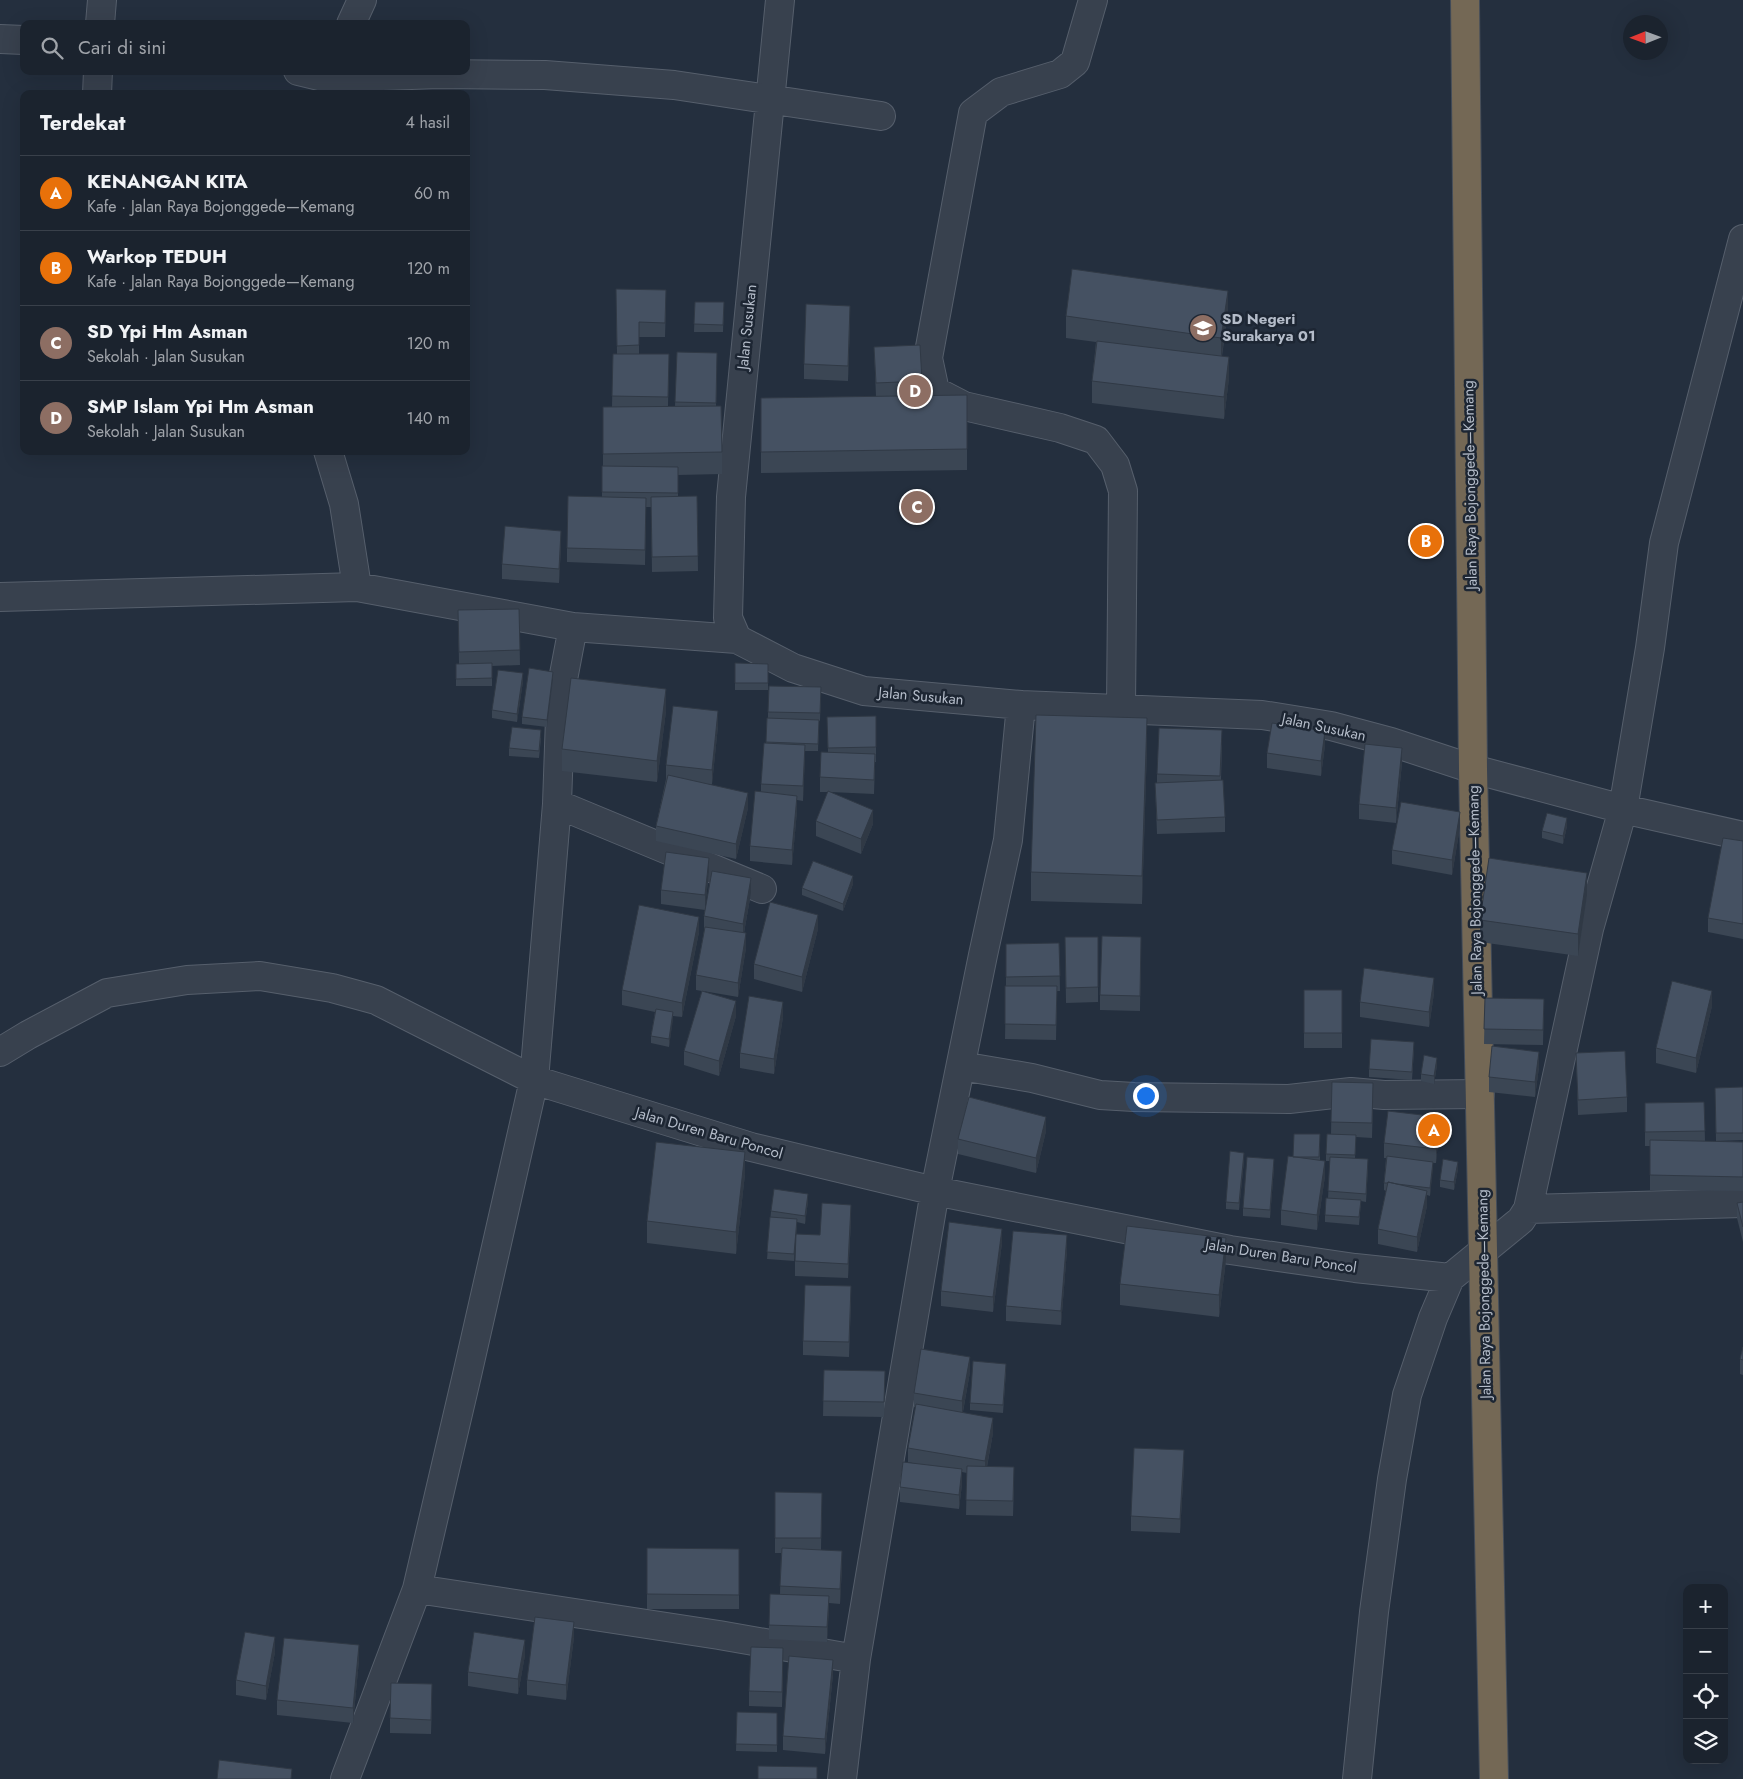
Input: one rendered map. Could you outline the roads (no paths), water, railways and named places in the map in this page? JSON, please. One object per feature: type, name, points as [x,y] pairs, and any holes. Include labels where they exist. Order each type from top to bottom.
[{"type":"highway","name":"Jalan Raya Bojonggede—Kemang","points":[[1465,0],[1473,769],[1494,1779]]},
{"type":"street","points":[[100,20],[102,0]]},
{"type":"street","points":[[353,20],[362,0]]},
{"type":"street","name":"Jalan Susukan","points":[[780,0],[731,496],[728,618],[737,639],[793,668],[864,692],[1020,705],[1262,715],[1332,726],[1391,742],[1473,769],[1623,809],[1743,836]]},
{"type":"street","points":[[1093,0],[1075,62],[1060,74],[1001,92],[973,113],[928,358],[935,391],[964,406],[1060,428],[1096,440],[1115,465],[1123,491],[1121,708]]},
{"type":"street","points":[[0,39],[20,40]]},
{"type":"street","points":[[470,74],[545,75],[674,85],[881,116]]},
{"type":"street","points":[[97,90],[98,75]]},
{"type":"street","points":[[309,75],[325,81],[423,75]]},
{"type":"street","points":[[1357,1779],[1374,1612],[1392,1479],[1407,1395],[1433,1318],[1450,1278],[1520,1220],[1528,1209],[1590,929],[1623,809],[1650,648],[1664,543],[1743,239]]},
{"type":"street","points":[[329,455],[344,504],[358,587]]},
{"type":"street","points":[[0,597],[358,587],[573,627],[737,639]]},
{"type":"street","points":[[345,1779],[417,1589],[534,1080],[557,804],[560,690],[573,627]]},
{"type":"street","points":[[842,1779],[856,1659],[935,1191],[1008,840],[1020,705]]},
{"type":"street","points":[[557,804],[762,889]]},
{"type":"street","name":"Jalan Duren Baru Poncol","points":[[0,1052],[107,993],[187,980],[260,976],[332,988],[376,1000],[534,1080],[751,1147],[935,1191],[1230,1250],[1355,1268],[1450,1278]]},
{"type":"street","points":[[961,1066],[1032,1078],[1100,1095],[1134,1098],[1289,1099],[1351,1092],[1384,1095],[1480,1094]]},
{"type":"street","points":[[1528,1209],[1743,1203]]},
{"type":"street","points":[[417,1589],[719,1635],[856,1659]]},
{"type":"place","name":"SD Negeri Surakarya 01","points":[[1203,328]]},
{"type":"place","name":"SMP Islam Ypi Hm Asman","points":[[915,391]]},
{"type":"place","name":"SD Ypi Hm Asman","points":[[917,507]]},
{"type":"place","name":"Warkop TEDUH","points":[[1426,541]]},
{"type":"place","name":"KENANGAN KITA","points":[[1434,1130]]}]
